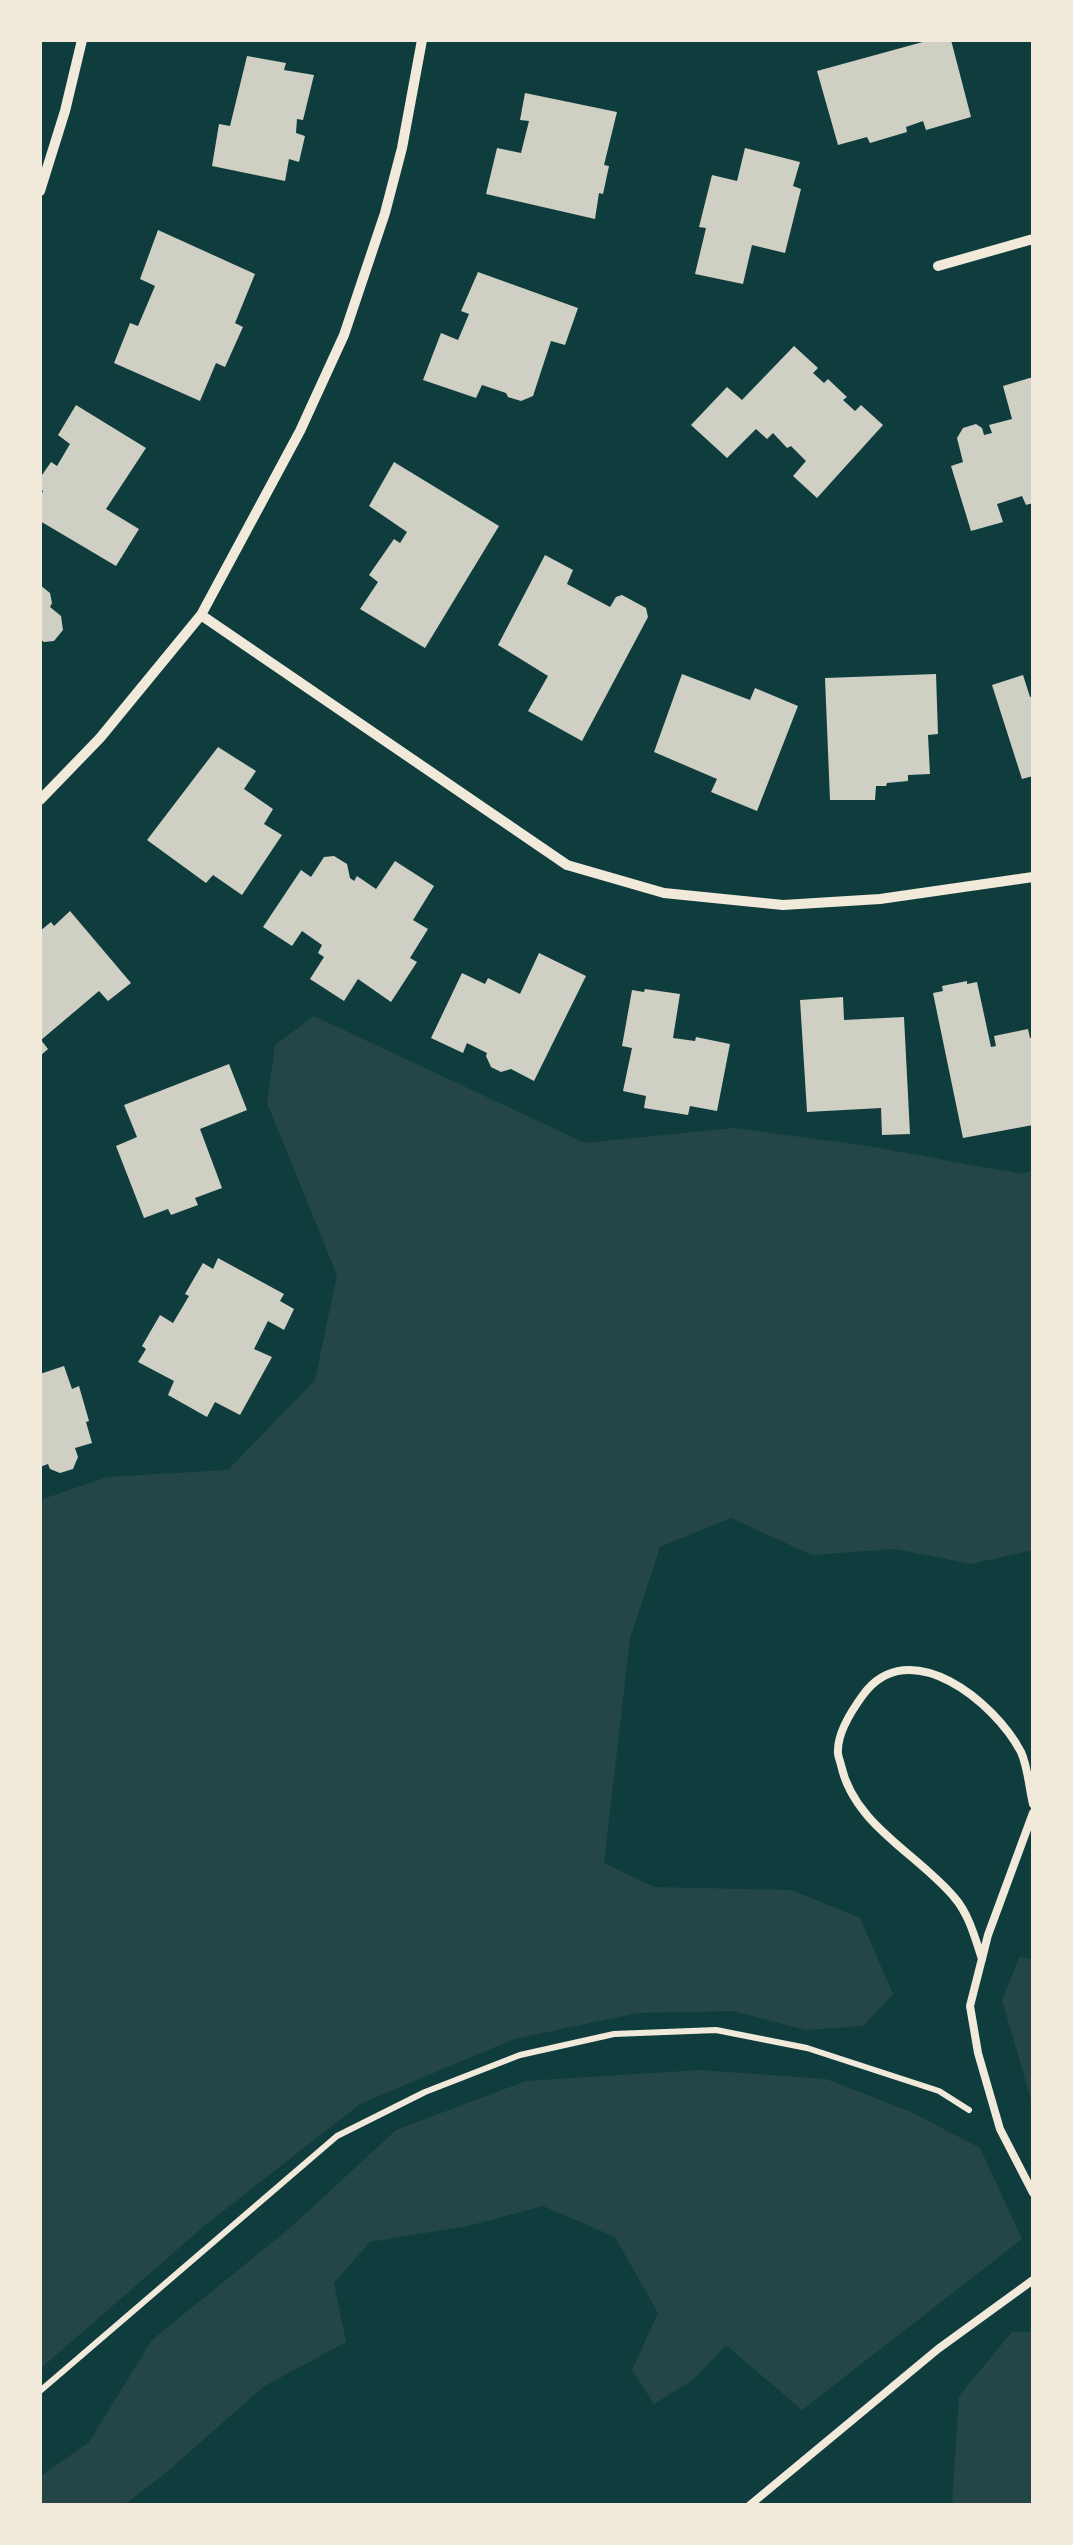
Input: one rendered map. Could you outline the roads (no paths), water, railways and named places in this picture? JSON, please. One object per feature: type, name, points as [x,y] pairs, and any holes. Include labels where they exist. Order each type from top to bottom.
[{"type":"street","points":[[40,191],[82,40]]},
{"type":"street","points":[[40,800],[100,738],[202,615],[300,431],[344,335],[380,228],[402,148],[422,40]]},
{"type":"street","points":[[938,266],[1033,239]]},
{"type":"street","points":[[202,615],[567,865],[664,893],[783,904],[880,899],[1033,877]]},
{"type":"lane","points":[[982,1960],[972,1928],[956,1898],[869,1818],[845,1785],[838,1750],[849,1714],[873,1681],[894,1673],[924,1670],[958,1685],[993,1712],[1022,1754],[1033,1804]]},
{"type":"lane","points":[[1033,1814],[988,1935],[970,2006],[978,2053],[1000,2129],[1033,2194]]},
{"type":"lane","points":[[750,2505],[938,2349],[1033,2280]]}]
